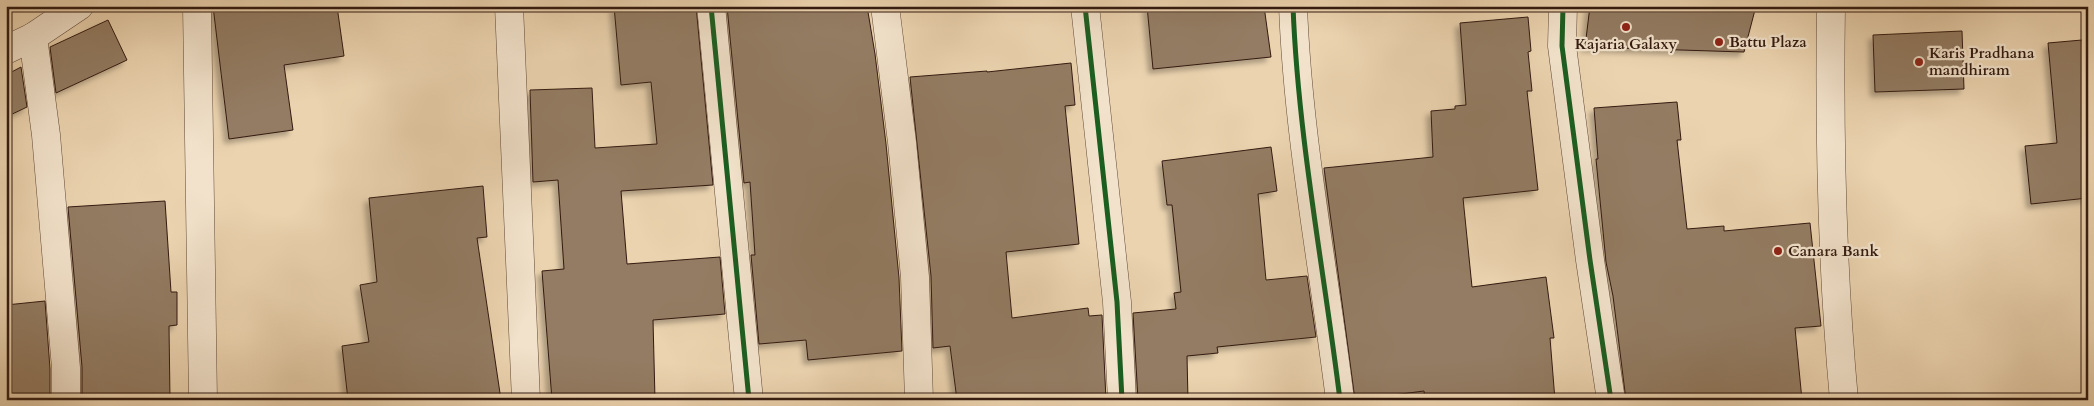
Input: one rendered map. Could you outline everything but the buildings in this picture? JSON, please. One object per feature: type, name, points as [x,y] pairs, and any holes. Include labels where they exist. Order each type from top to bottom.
[{"type":"street","points":[[6,50],[33,37],[79,6]]},
{"type":"street","points":[[197,6],[203,400]]},
{"type":"street","points":[[508,6],[526,400]]},
{"type":"street","points":[[711,6],[749,400]]},
{"type":"street","points":[[885,6],[902,142],[915,277],[920,400]]},
{"type":"street","points":[[1085,6],[1117,302],[1122,400]]},
{"type":"street","points":[[1293,6],[1294,45],[1313,209],[1340,400]]},
{"type":"street","points":[[1564,6],[1562,46],[1590,260],[1611,400]]},
{"type":"street","points":[[1831,6],[1830,123],[1836,314],[1844,400]]},
{"type":"street","points":[[33,37],[46,135],[66,368],[66,400]]},
{"type":"cycle path","points":[[711,6],[749,400]]},
{"type":"cycle path","points":[[1085,6],[1117,302],[1122,400]]},
{"type":"cycle path","points":[[1293,6],[1300,105],[1340,400]]},
{"type":"cycle path","points":[[1563,6],[1562,46],[1590,260],[1611,400]]},
{"type":"place","name":"Kajaria Galaxy","points":[[1626,27]]},
{"type":"place","name":"Battu Plaza","points":[[1719,42]]},
{"type":"place","name":"Karis Pradhana mandhiram","points":[[1919,62]]},
{"type":"place","name":"Canara Bank","points":[[1778,251]]}]
